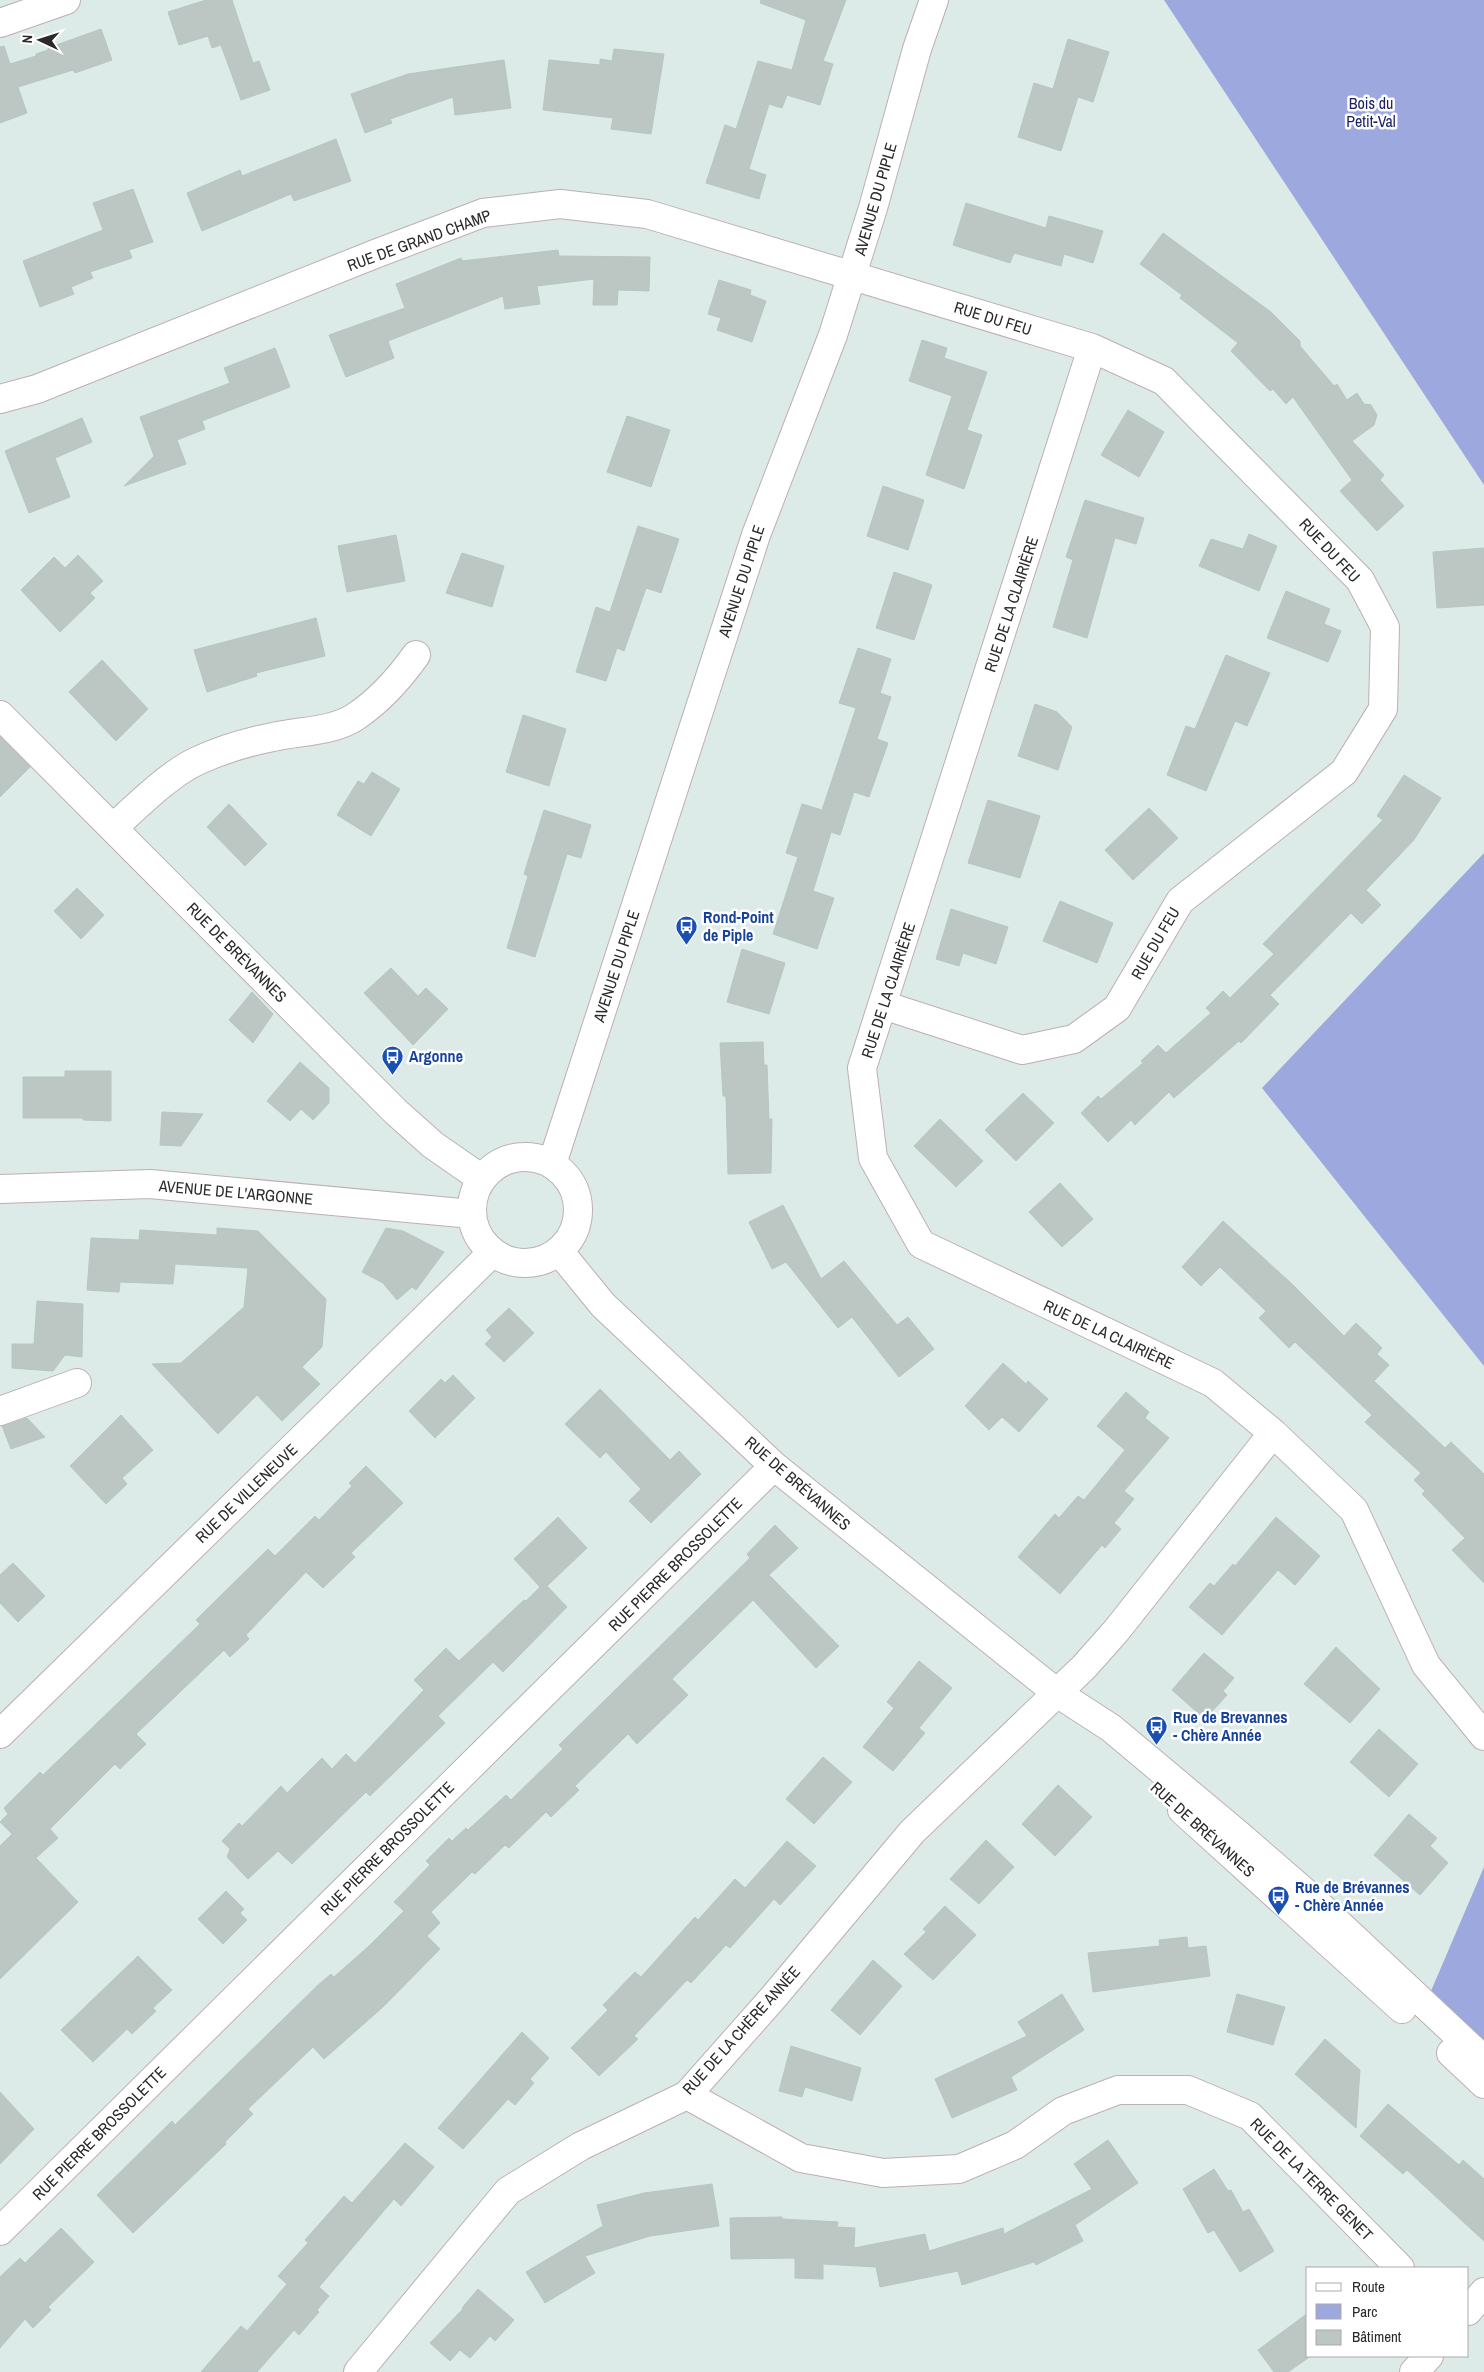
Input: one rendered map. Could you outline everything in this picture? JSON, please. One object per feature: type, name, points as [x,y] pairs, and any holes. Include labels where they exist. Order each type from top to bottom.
[{"type":"street","points":[[0,23],[66,0]]},
{"type":"street","name":"AVENUE DU PIPLE","points":[[552,1164],[756,535],[833,335],[874,208],[917,50],[934,0]]},
{"type":"street","name":"RUE DE GRAND CHAMP","points":[[0,399],[37,389],[375,254],[482,214],[560,204],[647,214],[852,276]]},
{"type":"street","name":"RUE DU FEU","points":[[852,276],[1092,348],[1164,381],[1360,580],[1385,627],[1383,709],[1344,772],[1180,901],[1117,1008],[1074,1039],[1022,1050],[883,1005]]},
{"type":"street","name":"RUE DE LA CLAIRIÈRE","points":[[1092,348],[862,1068],[872,1158],[921,1244],[1213,1383],[1274,1433],[1354,1510],[1426,1665],[1484,1736]]},
{"type":"street","points":[[113,828],[147,796],[195,762],[236,746],[274,736],[314,732],[353,718],[399,679],[416,655]]},
{"type":"street","name":"RUE DE BRÉVANNES","points":[[0,715],[396,1112],[433,1145],[482,1179]]},
{"type":"street","points":[[526,1156],[541,1159],[552,1164],[567,1177],[576,1192],[578,1209],[576,1226],[568,1241],[559,1251],[543,1260],[513,1262],[493,1252],[478,1233],[472,1214],[473,1202],[482,1179],[497,1164],[511,1158],[526,1156]]},
{"type":"street","name":"AVENUE DE L'ARGONNE","points":[[0,1189],[150,1184],[472,1214]]},
{"type":"street","name":"RUE DE BRÉVANNES","points":[[559,1251],[603,1306],[774,1466],[1057,1694],[1106,1724],[1240,1836],[1308,1895],[1484,2060]]},
{"type":"street","name":"RUE DE VILLENEUVE","points":[[0,1734],[493,1252]]},
{"type":"street","points":[[0,1411],[77,1384]]},
{"type":"street","points":[[1057,1694],[1116,1631],[1274,1433]]},
{"type":"street","name":"RUE PIERRE BROSSOLETTE","points":[[0,2231],[774,1466]]},
{"type":"street","name":"RUE DE BRÉVANNES","points":[[1057,1694],[1086,1727],[1140,1773],[1484,2084]]},
{"type":"street","name":"RUE DE LA CHÈRE ANNÉE","points":[[358,2372],[508,2191],[581,2146],[687,2095],[772,2000],[912,1832],[1057,1694]]},
{"type":"street","name":"RUE DE LA TERRE GENET","points":[[687,2095],[801,2158],[883,2173],[959,2169],[1015,2145],[1064,2111],[1118,2090],[1188,2090],[1250,2116],[1399,2267]]},
{"type":"street","points":[[1469,2310],[1484,2292]]},
{"type":"street","points":[[1414,2372],[1427,2357]]},
{"type":"green space","name":"Bois du Petit-Val","points":[[1164,0],[1484,0],[1484,485]]},
{"type":"green space","points":[[1484,853],[1484,1366],[1262,1088]]},
{"type":"green space","points":[[1484,1867],[1484,2060],[1425,2005]]},
{"type":"building","points":[[206,0],[232,0],[253,63],[259,61],[270,90],[241,100],[221,45],[212,48],[208,36],[179,45],[168,12]]},
{"type":"building","points":[[761,0],[846,0],[823,61],[833,64],[820,105],[787,95],[782,108],[769,104],[749,169],[766,175],[759,199],[706,183],[725,125],[736,129],[758,61],[792,70],[806,20],[760,3]]},
{"type":"building","points":[[101,29],[112,60],[75,73],[73,70],[18,87],[27,113],[0,123],[0,47],[4,46],[10,64],[36,56],[36,54],[48,50],[48,48]]},
{"type":"building","points":[[1068,39],[1109,52],[1093,102],[1078,97],[1061,151],[1018,137],[1034,83],[1053,89]]},
{"type":"building","points":[[614,49],[664,54],[651,134],[611,129],[613,118],[543,110],[549,60],[600,65],[600,59],[612,61]]},
{"type":"building","points":[[504,60],[511,108],[455,115],[453,97],[390,119],[392,123],[365,133],[351,94],[408,74]]},
{"type":"building","points":[[336,139],[351,181],[294,201],[291,194],[202,231],[187,193],[240,170],[242,176]]},
{"type":"building","points":[[133,189],[153,242],[129,250],[132,258],[90,272],[93,278],[71,287],[74,294],[40,307],[23,261],[103,230],[93,203]]},
{"type":"building","points":[[966,203],[1046,228],[1049,216],[1103,231],[1093,263],[1064,254],[1061,266],[1014,253],[1010,263],[953,245]]},
{"type":"building","points":[[1163,233],[1271,312],[1300,341],[1300,346],[1334,386],[1337,384],[1347,400],[1357,393],[1364,404],[1371,405],[1377,415],[1374,425],[1352,441],[1384,475],[1380,480],[1404,506],[1377,531],[1340,491],[1352,480],[1293,397],[1286,404],[1273,389],[1270,391],[1231,351],[1238,343],[1180,298],[1182,295],[1140,264]]},
{"type":"building","points":[[558,250],[559,256],[650,257],[649,291],[618,290],[617,305],[593,305],[594,279],[537,286],[540,304],[505,309],[503,296],[388,341],[394,358],[346,377],[329,335],[405,308],[396,284],[461,258],[462,261]]},
{"type":"building","points":[[719,280],[751,290],[750,295],[766,301],[752,342],[717,330],[721,318],[708,314]]},
{"type":"building","points":[[922,340],[947,348],[944,358],[987,372],[967,430],[982,435],[964,489],[926,475],[952,396],[909,381]]},
{"type":"building","points":[[275,348],[290,387],[202,421],[205,429],[177,440],[186,464],[124,486],[154,456],[140,417],[230,383],[224,368]]},
{"type":"building","points":[[1128,410],[1164,432],[1139,477],[1101,455]]},
{"type":"building","points":[[627,416],[670,430],[651,487],[607,472]]},
{"type":"building","points":[[82,418],[92,442],[55,458],[70,497],[29,513],[5,451]]},
{"type":"building","points":[[883,486],[924,500],[908,550],[867,536]]},
{"type":"building","points":[[1085,500],[1144,518],[1136,544],[1115,538],[1087,638],[1053,627],[1073,560],[1066,557]]},
{"type":"building","points":[[638,526],[679,539],[661,593],[646,588],[624,651],[617,648],[606,681],[576,672],[596,607],[610,612]]},
{"type":"building","points":[[1249,534],[1277,546],[1259,591],[1199,566],[1211,539],[1243,549]]},
{"type":"building","points":[[396,535],[405,581],[347,592],[338,546]]},
{"type":"building","points":[[1484,548],[1484,605],[1437,608],[1433,552]]},
{"type":"building","points":[[462,553],[504,566],[492,607],[446,593]]},
{"type":"building","points":[[78,555],[103,581],[90,593],[95,598],[60,632],[21,590],[54,557],[65,568]]},
{"type":"building","points":[[894,572],[932,585],[914,640],[876,628]]},
{"type":"building","points":[[1286,591],[1330,609],[1324,624],[1341,631],[1328,662],[1267,638]]},
{"type":"building","points":[[316,618],[325,656],[256,673],[257,676],[207,692],[194,650]]},
{"type":"building","points":[[858,648],[891,659],[880,693],[891,697],[877,739],[888,743],[869,797],[854,792],[840,835],[831,832],[813,891],[834,898],[817,949],[773,934],[798,857],[786,853],[802,804],[822,810],[856,708],[839,703]]},
{"type":"building","points":[[1226,655],[1270,673],[1247,726],[1235,721],[1206,791],[1167,775],[1186,726],[1195,729]]},
{"type":"building","points":[[102,660],[148,709],[116,741],[69,692]]},
{"type":"building","points":[[1035,704],[1057,712],[1072,727],[1058,770],[1018,756]]},
{"type":"building","points":[[523,715],[566,729],[549,786],[506,772]]},
{"type":"building","points":[[0,737],[30,767],[0,797]]},
{"type":"building","points":[[372,772],[400,789],[371,836],[337,815],[358,781],[364,784]]},
{"type":"building","points":[[1404,775],[1441,798],[1413,841],[1366,890],[1381,905],[1362,924],[1351,913],[1270,995],[1279,1004],[1241,1043],[1239,1041],[1174,1098],[1169,1092],[1135,1125],[1131,1120],[1108,1142],[1081,1113],[1098,1096],[1101,1099],[1143,1063],[1141,1061],[1158,1045],[1166,1053],[1211,1013],[1206,1008],[1223,991],[1230,998],[1274,954],[1263,944],[1383,820],[1377,816]]},
{"type":"building","points":[[988,800],[1040,816],[1020,878],[968,863]]},
{"type":"building","points":[[229,804],[267,844],[245,866],[207,827]]},
{"type":"building","points":[[1149,808],[1178,838],[1133,880],[1105,850]]},
{"type":"building","points":[[544,810],[591,825],[581,858],[567,854],[535,957],[507,948],[528,876],[524,874]]},
{"type":"building","points":[[77,888],[104,915],[81,939],[54,911]]},
{"type":"building","points":[[1060,901],[1113,923],[1097,963],[1043,941]]},
{"type":"building","points":[[951,909],[1008,927],[996,964],[963,953],[959,966],[936,959]]},
{"type":"building","points":[[742,949],[785,963],[769,1014],[727,1002]]},
{"type":"building","points":[[391,968],[418,996],[426,988],[448,1009],[413,1045],[364,993]]},
{"type":"building","points":[[252,992],[273,1014],[253,1043],[229,1020]]},
{"type":"building","points":[[763,1042],[764,1065],[767,1065],[769,1119],[772,1119],[771,1173],[728,1174],[726,1096],[723,1096],[720,1043]]},
{"type":"building","points":[[300,1062],[329,1088],[329,1103],[313,1120],[301,1109],[290,1121],[267,1101]]},
{"type":"building","points":[[65,1071],[111,1071],[111,1121],[83,1120],[83,1118],[23,1118],[23,1077],[65,1077]]},
{"type":"building","points":[[1023,1093],[1054,1123],[1016,1161],[985,1130]]},
{"type":"building","points":[[162,1112],[203,1114],[181,1146],[160,1145]]},
{"type":"building","points":[[940,1119],[983,1161],[956,1187],[914,1146]]},
{"type":"building","points":[[1060,1183],[1093,1219],[1062,1247],[1029,1212]]},
{"type":"building","points":[[783,1205],[821,1279],[844,1261],[897,1325],[908,1317],[934,1349],[899,1377],[852,1317],[838,1328],[786,1262],[772,1269],[749,1222]]},
{"type":"building","points":[[1223,1221],[1292,1284],[1344,1336],[1356,1323],[1382,1348],[1377,1354],[1389,1365],[1374,1381],[1445,1448],[1451,1442],[1484,1474],[1484,1583],[1452,1550],[1465,1538],[1422,1494],[1425,1491],[1414,1480],[1421,1473],[1365,1422],[1372,1415],[1295,1342],[1289,1348],[1259,1318],[1266,1311],[1220,1267],[1201,1286],[1182,1267]]},
{"type":"building","points":[[217,1228],[258,1231],[326,1299],[322,1347],[302,1367],[320,1384],[282,1421],[257,1395],[218,1434],[152,1364],[181,1363],[244,1307],[248,1268],[175,1264],[173,1284],[120,1282],[119,1292],[87,1290],[91,1238],[139,1240],[140,1230],[217,1235]]},
{"type":"building","points":[[386,1228],[403,1231],[444,1252],[416,1290],[412,1287],[397,1300],[383,1283],[362,1272]]},
{"type":"building","points":[[37,1301],[83,1304],[82,1357],[65,1355],[53,1371],[12,1368],[12,1344],[34,1344]]},
{"type":"building","points":[[509,1308],[534,1333],[504,1362],[485,1344],[492,1337],[486,1330]]},
{"type":"building","points":[[1003,1363],[1026,1384],[1028,1381],[1048,1399],[1019,1432],[1002,1417],[989,1430],[965,1406]]},
{"type":"building","points":[[453,1375],[475,1398],[435,1438],[409,1411],[441,1379],[445,1383]]},
{"type":"building","points":[[600,1389],[670,1460],[679,1451],[701,1474],[651,1523],[629,1501],[641,1489],[606,1452],[600,1458],[565,1424]]},
{"type":"building","points":[[1126,1392],[1149,1412],[1145,1418],[1169,1438],[1124,1491],[1134,1499],[1114,1523],[1121,1529],[1105,1548],[1102,1545],[1060,1594],[1018,1557],[1055,1514],[1059,1518],[1078,1496],[1084,1500],[1125,1450],[1097,1426]]},
{"type":"building","points":[[121,1415],[153,1450],[122,1478],[127,1484],[106,1504],[70,1466]]},
{"type":"building","points":[[27,1418],[45,1437],[11,1449],[2,1426]]},
{"type":"building","points":[[366,1466],[403,1503],[351,1553],[355,1557],[323,1588],[306,1572],[246,1635],[249,1639],[230,1657],[224,1650],[136,1734],[146,1744],[120,1769],[115,1764],[50,1829],[58,1838],[36,1858],[78,1902],[0,1979],[0,1846],[12,1834],[0,1822],[8,1814],[4,1808],[40,1772],[43,1775],[200,1624],[196,1620],[268,1549],[275,1556],[315,1516],[319,1520],[352,1486],[349,1483]]},
{"type":"building","points":[[558,1517],[587,1548],[547,1586],[567,1607],[503,1672],[493,1662],[438,1716],[445,1723],[370,1796],[366,1792],[292,1864],[278,1851],[248,1879],[227,1857],[230,1849],[222,1841],[239,1823],[242,1826],[281,1786],[287,1793],[322,1758],[332,1769],[346,1754],[355,1763],[424,1690],[414,1680],[446,1648],[459,1661],[524,1600],[526,1601],[540,1587],[514,1559]]},
{"type":"building","points":[[1276,1517],[1320,1556],[1295,1585],[1278,1570],[1222,1635],[1189,1607],[1210,1583],[1214,1586],[1233,1564],[1235,1566]]},
{"type":"building","points":[[775,1525],[798,1548],[769,1575],[839,1646],[816,1668],[753,1600],[672,1679],[688,1695],[637,1744],[628,1734],[575,1786],[579,1790],[551,1817],[546,1812],[509,1848],[505,1845],[475,1874],[472,1872],[431,1912],[440,1923],[427,1936],[440,1949],[384,2006],[324,2059],[313,2047],[248,2109],[253,2114],[225,2142],[226,2144],[133,2233],[97,2195],[172,2121],[175,2125],[317,1986],[331,1974],[334,1977],[370,1945],[404,1911],[394,1902],[430,1865],[426,1861],[449,1838],[452,1841],[466,1828],[468,1830],[506,1795],[511,1800],[563,1749],[559,1745],[750,1558],[747,1554]]},
{"type":"building","points":[[13,1563],[45,1596],[18,1622],[0,1603],[0,1575]]},
{"type":"building","points":[[1336,1647],[1380,1689],[1350,1723],[1304,1684]]},
{"type":"building","points":[[1204,1653],[1234,1678],[1223,1691],[1227,1695],[1205,1719],[1172,1690]]},
{"type":"building","points":[[919,1661],[952,1688],[919,1728],[925,1733],[893,1771],[863,1747],[894,1708],[887,1702]]},
{"type":"building","points":[[1379,1729],[1418,1764],[1389,1797],[1350,1762]]},
{"type":"building","points":[[823,1757],[852,1782],[814,1824],[786,1799]]},
{"type":"building","points":[[1058,1785],[1092,1817],[1055,1856],[1022,1824]]},
{"type":"building","points":[[1409,1814],[1437,1838],[1430,1846],[1448,1863],[1420,1895],[1374,1855]]},
{"type":"building","points":[[986,1840],[1014,1867],[979,1904],[950,1879]]},
{"type":"building","points":[[787,1841],[816,1866],[780,1905],[774,1899],[730,1948],[726,1945],[691,1983],[687,1980],[634,2036],[638,2039],[599,2076],[571,2048],[608,2010],[603,2005],[635,1972],[641,1977],[695,1917],[698,1920],[735,1879],[745,1888]]},
{"type":"building","points":[[226,1891],[244,1909],[240,1913],[247,1920],[223,1944],[198,1919]]},
{"type":"building","points":[[945,1906],[976,1935],[933,1980],[904,1954],[926,1932],[923,1929]]},
{"type":"building","points":[[1187,1937],[1188,1948],[1206,1946],[1210,1976],[1093,1992],[1088,1953],[1160,1946],[1159,1940]]},
{"type":"building","points":[[138,1956],[172,1990],[153,2008],[156,2011],[132,2034],[127,2029],[93,2062],[61,2030]]},
{"type":"building","points":[[873,1960],[902,1986],[860,2035],[831,2010]]},
{"type":"building","points":[[1062,1994],[1084,2030],[1011,2077],[1017,2090],[952,2118],[935,2079],[1027,2036],[1018,2022]]},
{"type":"building","points":[[1237,1994],[1285,2007],[1273,2045],[1227,2032]]},
{"type":"building","points":[[522,2032],[549,2058],[530,2079],[534,2083],[515,2105],[508,2099],[463,2149],[438,2128]]},
{"type":"building","points":[[1325,2039],[1360,2070],[1356,2128],[1295,2074]]},
{"type":"building","points":[[791,2046],[861,2068],[852,2101],[805,2087],[802,2097],[779,2091]]},
{"type":"building","points":[[0,2092],[34,2129],[0,2164]]},
{"type":"building","points":[[1388,2104],[1459,2165],[1463,2160],[1484,2179],[1484,2241],[1407,2170],[1403,2174],[1360,2136]]},
{"type":"building","points":[[1108,2140],[1138,2183],[1075,2225],[1083,2241],[1036,2265],[1034,2262],[962,2285],[958,2271],[880,2287],[876,2267],[823,2264],[823,2279],[795,2278],[795,2258],[731,2259],[730,2218],[782,2217],[782,2219],[838,2222],[837,2227],[855,2228],[854,2248],[925,2234],[929,2251],[1003,2228],[1004,2234],[1092,2189],[1074,2164]]},
{"type":"building","points":[[405,2143],[434,2167],[401,2206],[394,2199],[319,2287],[329,2296],[317,2310],[319,2312],[299,2335],[294,2330],[257,2372],[201,2372],[241,2326],[247,2331],[287,2284],[278,2276],[308,2243],[305,2240],[344,2196],[352,2203]]},
{"type":"building","points":[[1214,2169],[1228,2191],[1231,2190],[1243,2212],[1249,2209],[1274,2251],[1240,2272],[1214,2230],[1208,2233],[1183,2189]]},
{"type":"building","points":[[712,2184],[719,2226],[650,2236],[585,2256],[595,2273],[545,2303],[526,2272],[603,2226],[597,2205],[644,2193]]},
{"type":"building","points":[[61,2228],[94,2262],[48,2307],[51,2310],[33,2328],[25,2319],[0,2348],[0,2277],[20,2258],[25,2263]]},
{"type":"building","points":[[478,2289],[514,2320],[495,2341],[490,2336],[470,2358],[460,2350],[450,2361],[430,2343],[463,2309]]},
{"type":"building","points":[[1306,2314],[1306,2357],[1308,2358],[1288,2372],[1274,2372],[1258,2350]]},
{"type":"place","name":"Rond-Point de Piple","points":[[687,945]]},
{"type":"place","name":"Argonne","points":[[393,1075]]},
{"type":"place","name":"Rue de Brevannes - Chère Année","points":[[1157,1745]]},
{"type":"place","name":"Rue de Brévannes - Chère Année","points":[[1279,1915]]}]
